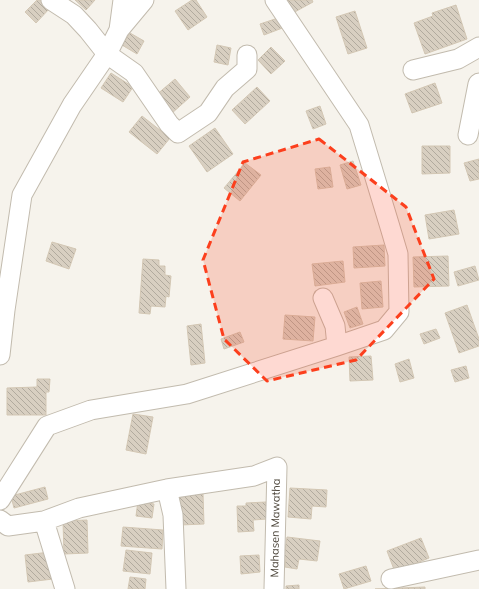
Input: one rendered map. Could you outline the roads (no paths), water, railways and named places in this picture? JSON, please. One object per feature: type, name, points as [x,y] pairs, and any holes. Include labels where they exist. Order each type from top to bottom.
[{"type":"street","points":[[51,0],[74,15],[107,54],[134,73],[169,124],[178,133],[208,113],[225,88],[247,70],[246,55]]},
{"type":"street","points":[[119,30],[123,0]]},
{"type":"street","points":[[0,355],[2,310],[22,195],[72,105],[107,54],[119,30],[144,0]]},
{"type":"street","points":[[0,500],[47,426],[91,410],[187,394],[337,346],[384,330],[399,312],[398,254],[359,125],[275,0]]},
{"type":"street","points":[[413,70],[458,58],[479,47]]},
{"type":"street","points":[[468,134],[479,83]]},
{"type":"street","points":[[323,298],[335,326],[337,346]]},
{"type":"street","name":"Mahasen Mawatha","points":[[167,489],[254,476],[277,467],[274,589]]},
{"type":"street","points":[[0,520],[8,526],[44,521],[79,508],[167,489],[173,515],[176,589]]},
{"type":"street","points":[[44,521],[64,589]]},
{"type":"street","points":[[391,578],[479,560]]}]
